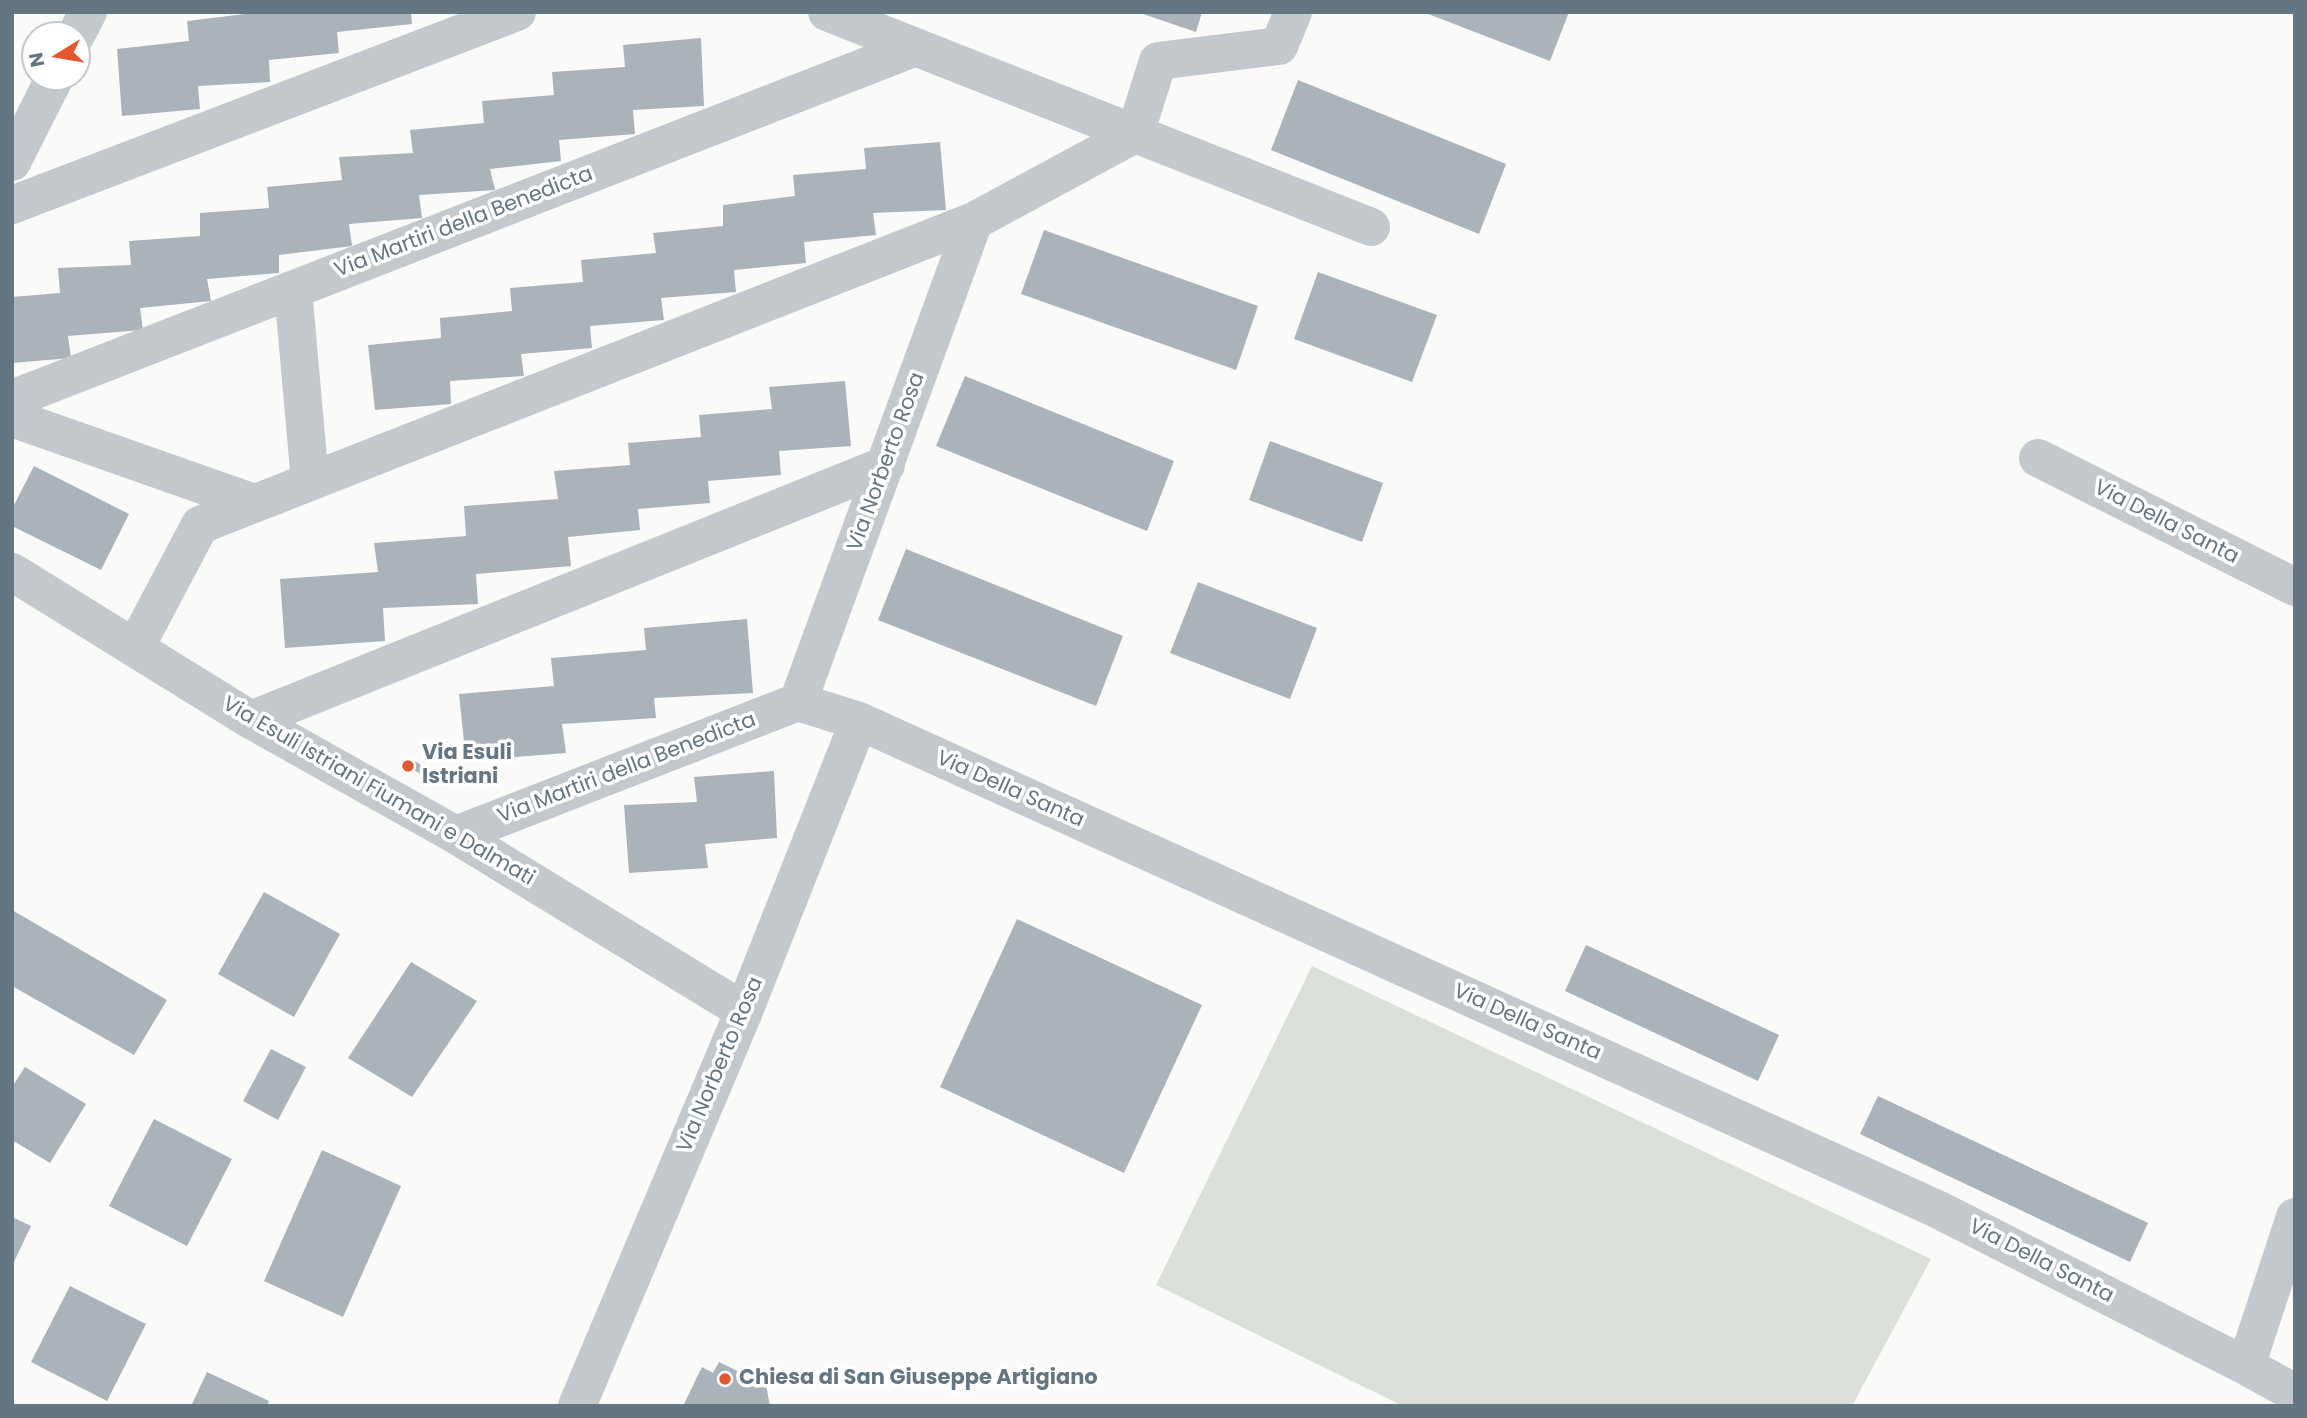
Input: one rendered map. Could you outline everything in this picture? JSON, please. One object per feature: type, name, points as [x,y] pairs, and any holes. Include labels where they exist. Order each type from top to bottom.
[{"type":"street","points":[[12,205],[516,12]]},
{"type":"street","points":[[827,12],[1371,227]]},
{"type":"street","points":[[135,648],[200,525],[974,221],[1135,134],[1158,61],[1279,46],[1293,12]]},
{"type":"street","name":"Via Martiri della Benedicta","points":[[12,399],[916,47]]},
{"type":"street","points":[[12,162],[48,91]]},
{"type":"street","name":"Via Norberto Rosa","points":[[798,702],[974,221]]},
{"type":"street","points":[[293,290],[310,481]]},
{"type":"street","points":[[12,418],[254,503]]},
{"type":"street","name":"Via Della Santa","points":[[2038,458],[2295,587]]},
{"type":"street","points":[[251,720],[886,465]]},
{"type":"street","name":"Via Esuli Istriani Fiumani e Dalmati","points":[[12,572],[251,720],[456,835],[744,1011]]},
{"type":"street","name":"Via Martiri della Benedicta","points":[[456,835],[798,702]]},
{"type":"street","name":"Via Della Santa","points":[[798,702],[859,722],[1937,1209],[2295,1393]]},
{"type":"street","name":"Via Norberto Rosa","points":[[578,1406],[744,1011],[859,722]]},
{"type":"street","points":[[2246,1366],[2295,1217]]},
{"type":"shaded area","points":[[1312,966],[1931,1259],[1852,1406],[1403,1406],[1156,1285]]},
{"type":"building","points":[[262,12],[411,12],[412,24],[337,32],[339,53],[269,60],[270,82],[198,86],[200,109],[122,116],[117,49],[189,41],[187,21]]},
{"type":"building","points":[[1137,12],[1202,12],[1196,32]]},
{"type":"building","points":[[1423,12],[1569,12],[1550,61]]},
{"type":"building","points":[[701,38],[704,106],[633,110],[635,134],[559,140],[561,161],[490,169],[495,190],[419,195],[422,218],[349,224],[352,246],[279,255],[279,273],[207,279],[211,301],[140,308],[143,330],[68,336],[71,358],[12,363],[12,297],[60,293],[58,268],[131,265],[129,241],[200,236],[200,213],[269,208],[267,187],[342,180],[339,157],[413,153],[410,130],[484,123],[482,101],[554,95],[552,72],[625,67],[623,45]]},
{"type":"building","points":[[1298,80],[1506,164],[1479,234],[1271,150]]},
{"type":"building","points":[[940,142],[946,210],[873,213],[876,235],[804,242],[806,263],[734,270],[736,292],[661,298],[664,320],[590,326],[592,348],[521,354],[524,376],[450,381],[451,404],[375,410],[368,345],[441,338],[440,318],[512,311],[510,288],[583,282],[581,260],[656,253],[653,233],[723,226],[723,205],[795,196],[793,175],[866,169],[864,148]]},
{"type":"building","points":[[1044,230],[1258,306],[1236,370],[1021,294]]},
{"type":"building","points":[[1318,272],[1437,315],[1412,382],[1294,339]]},
{"type":"building","points":[[965,376],[1174,461],[1147,531],[936,446]]},
{"type":"building","points":[[845,381],[851,446],[779,451],[781,475],[708,481],[710,503],[638,509],[640,530],[568,537],[571,566],[476,574],[478,604],[383,608],[385,641],[285,648],[280,579],[378,572],[374,543],[466,536],[464,506],[558,499],[554,471],[630,465],[628,443],[701,437],[699,415],[772,409],[769,387]]},
{"type":"building","points":[[1270,441],[1383,483],[1362,542],[1249,500]]},
{"type":"building","points":[[34,466],[129,514],[101,570],[12,526],[12,509]]},
{"type":"building","points":[[906,549],[1123,636],[1096,706],[878,620]]},
{"type":"building","points":[[1198,582],[1317,628],[1290,699],[1170,653]]},
{"type":"building","points":[[747,619],[753,693],[654,698],[656,718],[562,724],[566,753],[466,761],[459,694],[554,686],[551,658],[646,650],[644,628]]},
{"type":"building","points":[[415,761],[430,771],[427,778],[411,768]]},
{"type":"building","points":[[774,771],[777,838],[705,844],[708,868],[629,873],[624,805],[697,802],[694,777]]},
{"type":"building","points":[[264,892],[340,934],[294,1017],[218,974]]},
{"type":"building","points":[[12,910],[167,1000],[134,1055],[12,986]]},
{"type":"building","points":[[1017,919],[1202,1005],[1124,1173],[940,1087]]},
{"type":"building","points":[[1586,945],[1779,1035],[1758,1081],[1565,991]]},
{"type":"building","points":[[411,962],[477,1001],[412,1097],[348,1058]]},
{"type":"building","points":[[271,1049],[306,1067],[278,1120],[243,1101]]},
{"type":"building","points":[[25,1067],[86,1104],[50,1163],[12,1140],[12,1087]]},
{"type":"building","points":[[1878,1096],[2148,1223],[2130,1262],[1860,1134]]},
{"type":"building","points":[[154,1119],[232,1159],[187,1246],[109,1206]]},
{"type":"building","points":[[322,1150],[401,1186],[343,1317],[264,1281]]},
{"type":"building","points":[[12,1217],[31,1226],[12,1266]]},
{"type":"building","points":[[70,1286],[146,1324],[107,1401],[31,1362]]},
{"type":"building","name":"Chiesa di San Giuseppe Artigiano","points":[[719,1362],[766,1385],[770,1406],[683,1406],[702,1367],[713,1373]]},
{"type":"building","points":[[207,1372],[269,1401],[267,1406],[191,1406]]},
{"type":"place","name":"Via Esuli Istriani","points":[[408,766]]},
{"type":"place","name":"Chiesa di San Giuseppe Artigiano","points":[[725,1379]]}]
